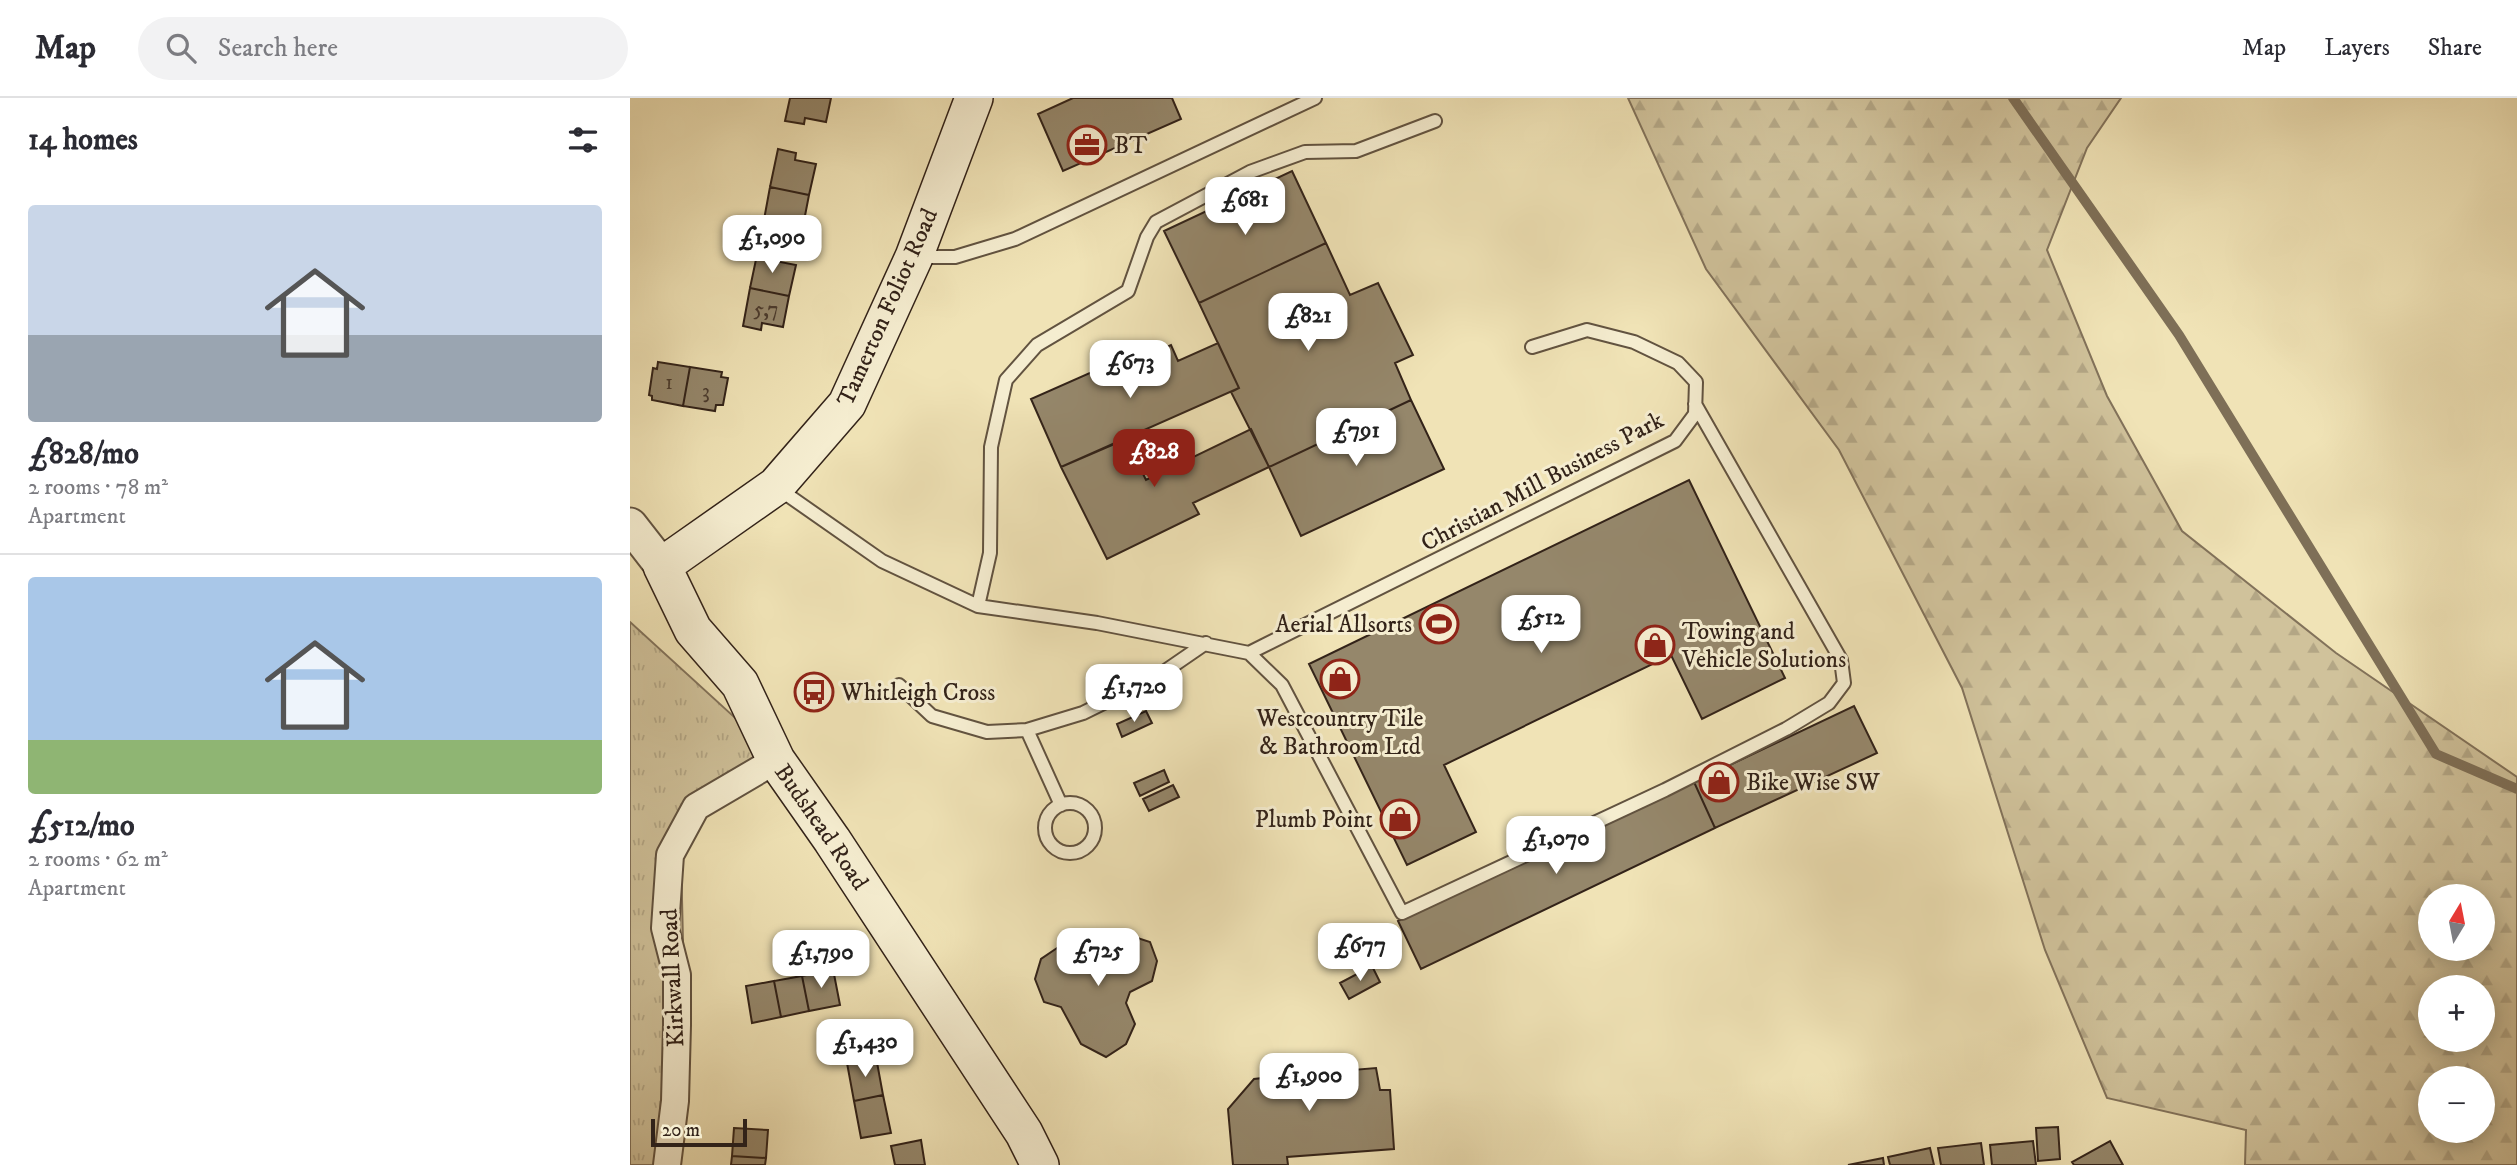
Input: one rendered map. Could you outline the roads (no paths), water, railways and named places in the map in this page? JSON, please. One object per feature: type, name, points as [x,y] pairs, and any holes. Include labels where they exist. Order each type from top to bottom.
[{"type":"main road","name":"Tamerton Foliot Road","points":[[663,566],[776,486],[847,404],[914,257],[974,98]]},
{"type":"main road","name":"Budshead Road","points":[[663,566],[693,630],[740,684],[776,760],[1024,1133],[1040,1165]]},
{"type":"street","name":"Budshead Road","points":[[630,525],[663,566]]},
{"type":"street","name":"Kirkwall Road","points":[[667,1165],[675,1101],[677,1025],[677,975],[666,928],[670,855],[696,807],[776,760]]},
{"type":"lane","points":[[914,257],[955,257],[1015,239],[1315,98]]},
{"type":"lane","points":[[978,606],[990,553],[991,447],[1006,380],[1037,345],[1128,291],[1147,237],[1156,222],[1250,172],[1306,152],[1356,151],[1435,121]]},
{"type":"lane","name":"Christian Mill Business Park","points":[[1249,653],[1675,441],[1695,414],[1696,382],[1678,363],[1634,342],[1587,330],[1532,347]]},
{"type":"lane","points":[[776,486],[882,561],[978,606],[1097,624],[1249,653],[1282,685],[1402,913],[1665,790],[1786,729],[1829,703],[1844,683],[1841,660],[1695,404]]},
{"type":"lane","points":[[899,685],[932,716],[987,732],[1027,730],[1083,713],[1158,676],[1206,643]]},
{"type":"lane","points":[[1027,730],[1060,805]]},
{"type":"lane","points":[[1069,803],[1084,807],[1094,819],[1096,827],[1091,842],[1079,852],[1062,852],[1049,841],[1045,824],[1048,816],[1060,805],[1069,803]]},
{"type":"waterway","points":[[2013,98],[2179,335],[2436,754],[2517,789]]},
{"type":"place","name":"BT","points":[[1087,145]]},
{"type":"place","name":"Aerial Allsorts","points":[[1439,624]]},
{"type":"place","name":"Towing and Vehicle Solutions","points":[[1655,645]]},
{"type":"place","name":"Westcountry Tile & Bathroom Ltd","points":[[1340,679]]},
{"type":"place","name":"Whitleigh Cross","points":[[814,692]]},
{"type":"place","name":"Bike Wise SW","points":[[1719,782]]},
{"type":"place","name":"Plumb Point","points":[[1400,819]]}]
